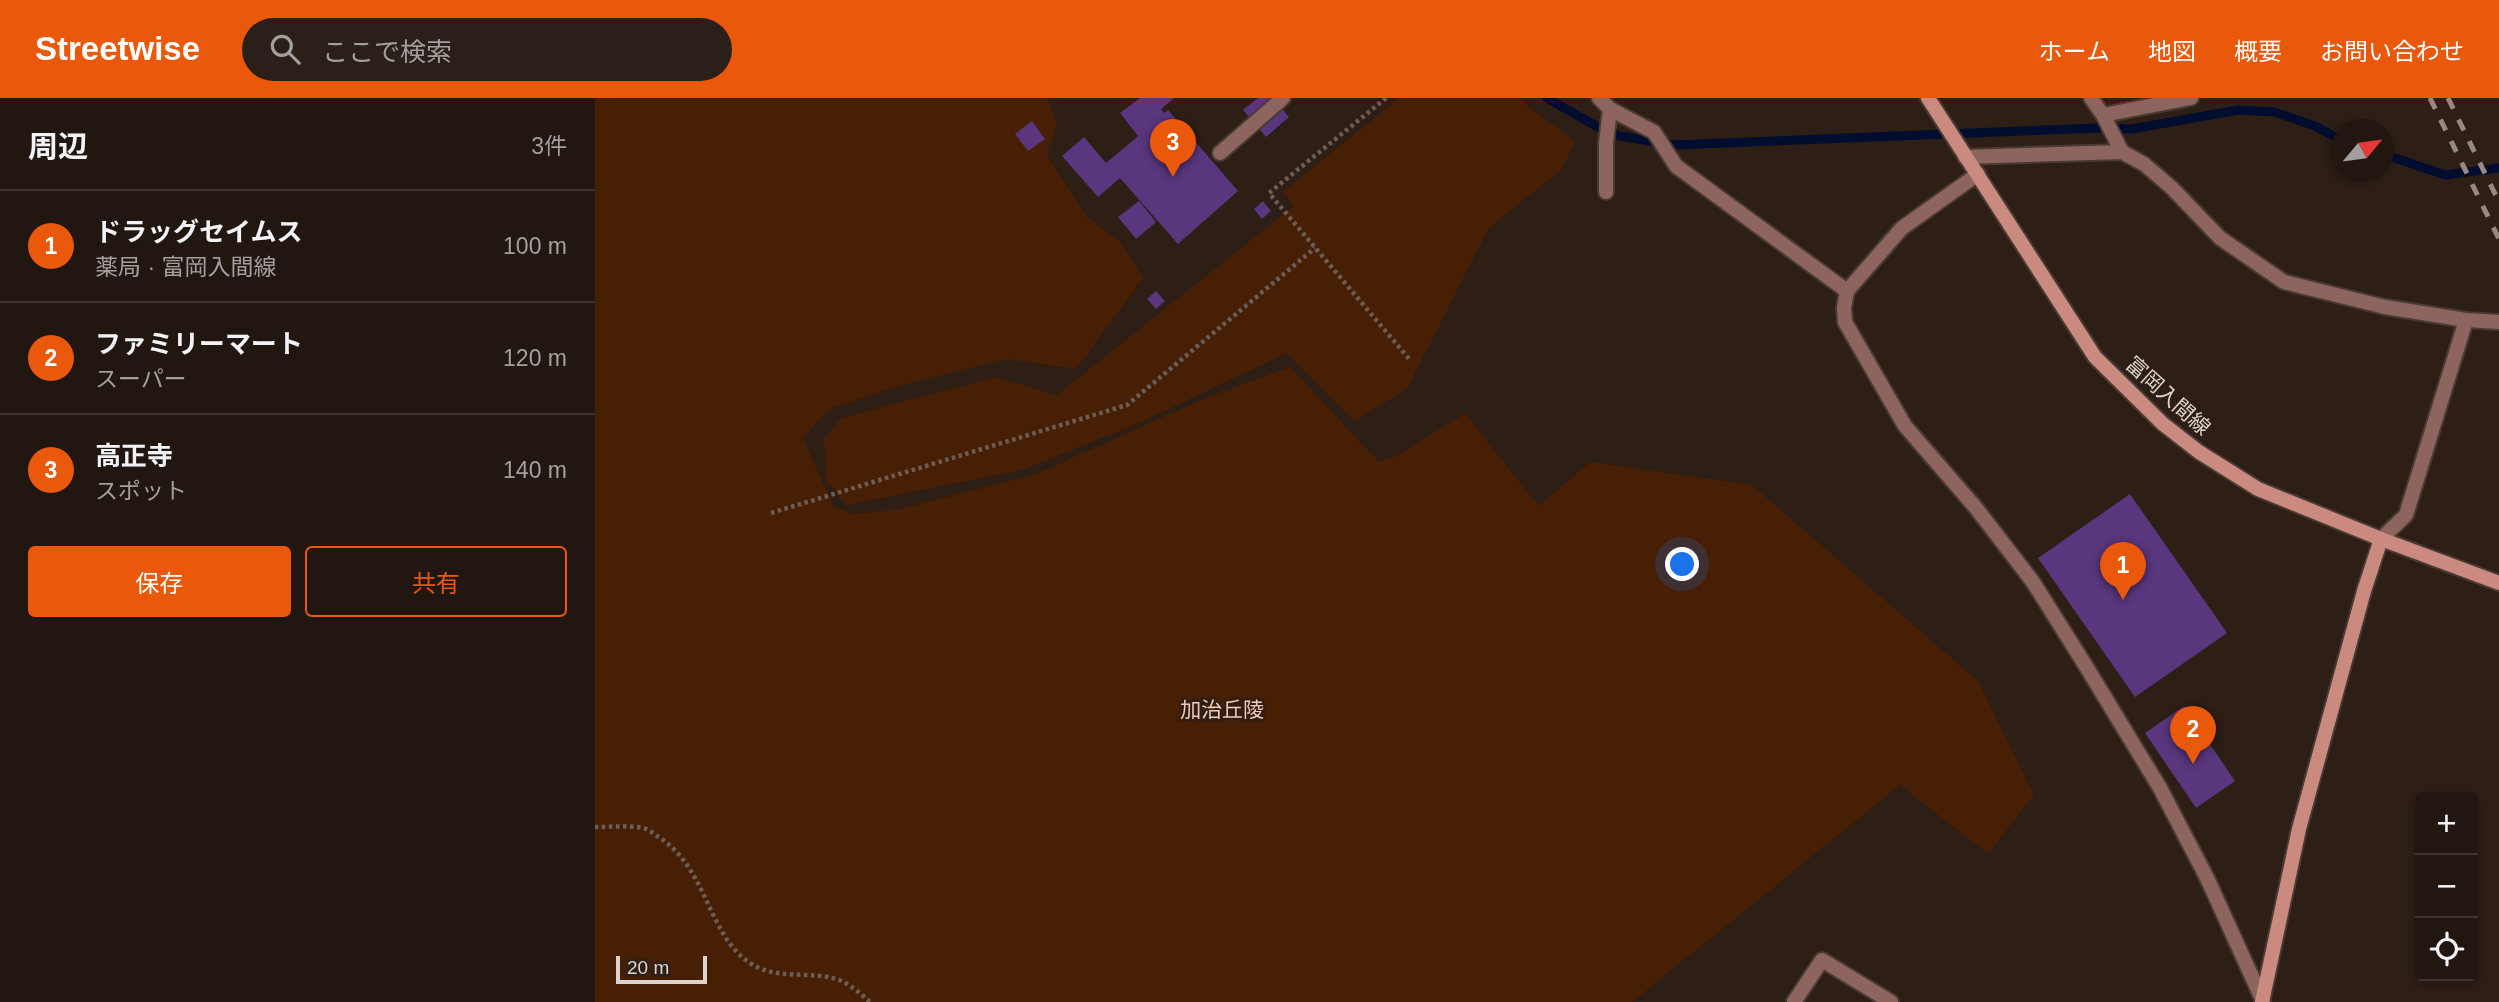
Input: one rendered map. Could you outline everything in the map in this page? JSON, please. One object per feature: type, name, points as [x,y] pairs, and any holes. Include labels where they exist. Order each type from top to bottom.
[{"type":"main road","name":"富岡入間線","points":[[1928,98],[2095,357],[2163,424],[2199,452],[2258,489],[2499,583]]},
{"type":"main road","points":[[2262,1002],[2299,829],[2364,591],[2381,539]]},
{"type":"street","points":[[1220,153],[1283,98]]},
{"type":"street","points":[[1599,98],[1609,114],[1654,132],[1676,166],[1847,291]]},
{"type":"street","points":[[2091,98],[2121,151]]},
{"type":"street","points":[[2103,116],[2191,98]]},
{"type":"street","points":[[1606,192],[1609,114]]},
{"type":"street","points":[[1962,153],[2121,151],[2144,164],[2172,188],[2220,238],[2284,282],[2385,307],[2466,320],[2499,322]]},
{"type":"street","points":[[1978,174],[1902,228],[1847,291],[1845,322],[1905,426],[1976,508],[2033,582],[2156,780],[2207,878],[2262,1002]]},
{"type":"street","points":[[2381,539],[2406,515],[2466,320]]},
{"type":"street","points":[[1794,1002],[1822,960],[1891,1002]]},
{"type":"path","points":[[1386,98],[1269,193],[1410,360]]},
{"type":"path","points":[[771,513],[1127,405],[1315,248]]},
{"type":"path","points":[[595,827],[645,828],[674,846],[694,874],[737,954],[754,966],[774,972],[838,980],[870,1002]]},
{"type":"green space","name":"加治丘陵","points":[[595,98],[1047,98],[1057,123],[1047,155],[1086,216],[1121,243],[1143,278],[1076,369],[1006,359],[906,384],[828,410],[803,438],[834,507],[855,514],[895,510],[1034,475],[1208,397],[1290,367],[1379,462],[1400,454],[1465,413],[1539,506],[1590,462],[1752,485],[1978,681],[2034,795],[1988,854],[1900,785],[1632,1002],[595,1002]]},
{"type":"green space","points":[[1399,98],[1519,98],[1575,141],[1562,169],[1489,228],[1407,389],[1354,421],[1287,353],[1141,422],[1023,470],[846,505],[826,480],[824,439],[841,418],[996,377],[1057,395],[1294,206],[1283,192]]},
{"type":"building","points":[[1140,98],[1174,98],[1161,109],[1164,113],[1168,110],[1238,191],[1178,244],[1120,178],[1098,197],[1062,156],[1084,137],[1106,163],[1138,136],[1120,113]]},
{"type":"building","points":[[1258,98],[1273,98],[1289,117],[1266,137],[1243,110]]},
{"type":"building","points":[[1032,121],[1045,139],[1028,151],[1015,134]]},
{"type":"building","points":[[1139,201],[1156,222],[1136,239],[1118,217]]},
{"type":"building","points":[[1263,201],[1271,211],[1262,219],[1254,209]]},
{"type":"building","points":[[1156,291],[1165,301],[1156,309],[1147,299]]},
{"type":"building","points":[[2130,494],[2227,633],[2135,697],[2038,558]]},
{"type":"building","points":[[2184,706],[2235,781],[2196,808],[2145,733]]},
{"type":"waterway","points":[[1547,98],[1596,126],[1620,136],[1674,145],[2097,128],[2132,129],[2238,110],[2274,112],[2315,126],[2331,135]]},
{"type":"waterway","points":[[2394,158],[2445,175],[2499,168]]},
{"type":"railway","points":[[2430,98],[2499,239]]},
{"type":"railway","points":[[2448,98],[2499,202]]},
{"type":"place","name":"高正寺","points":[[1173,177]]},
{"type":"place","name":"ドラッグセイムス","points":[[2123,600]]},
{"type":"place","name":"ファミリーマート","points":[[2193,764]]}]
